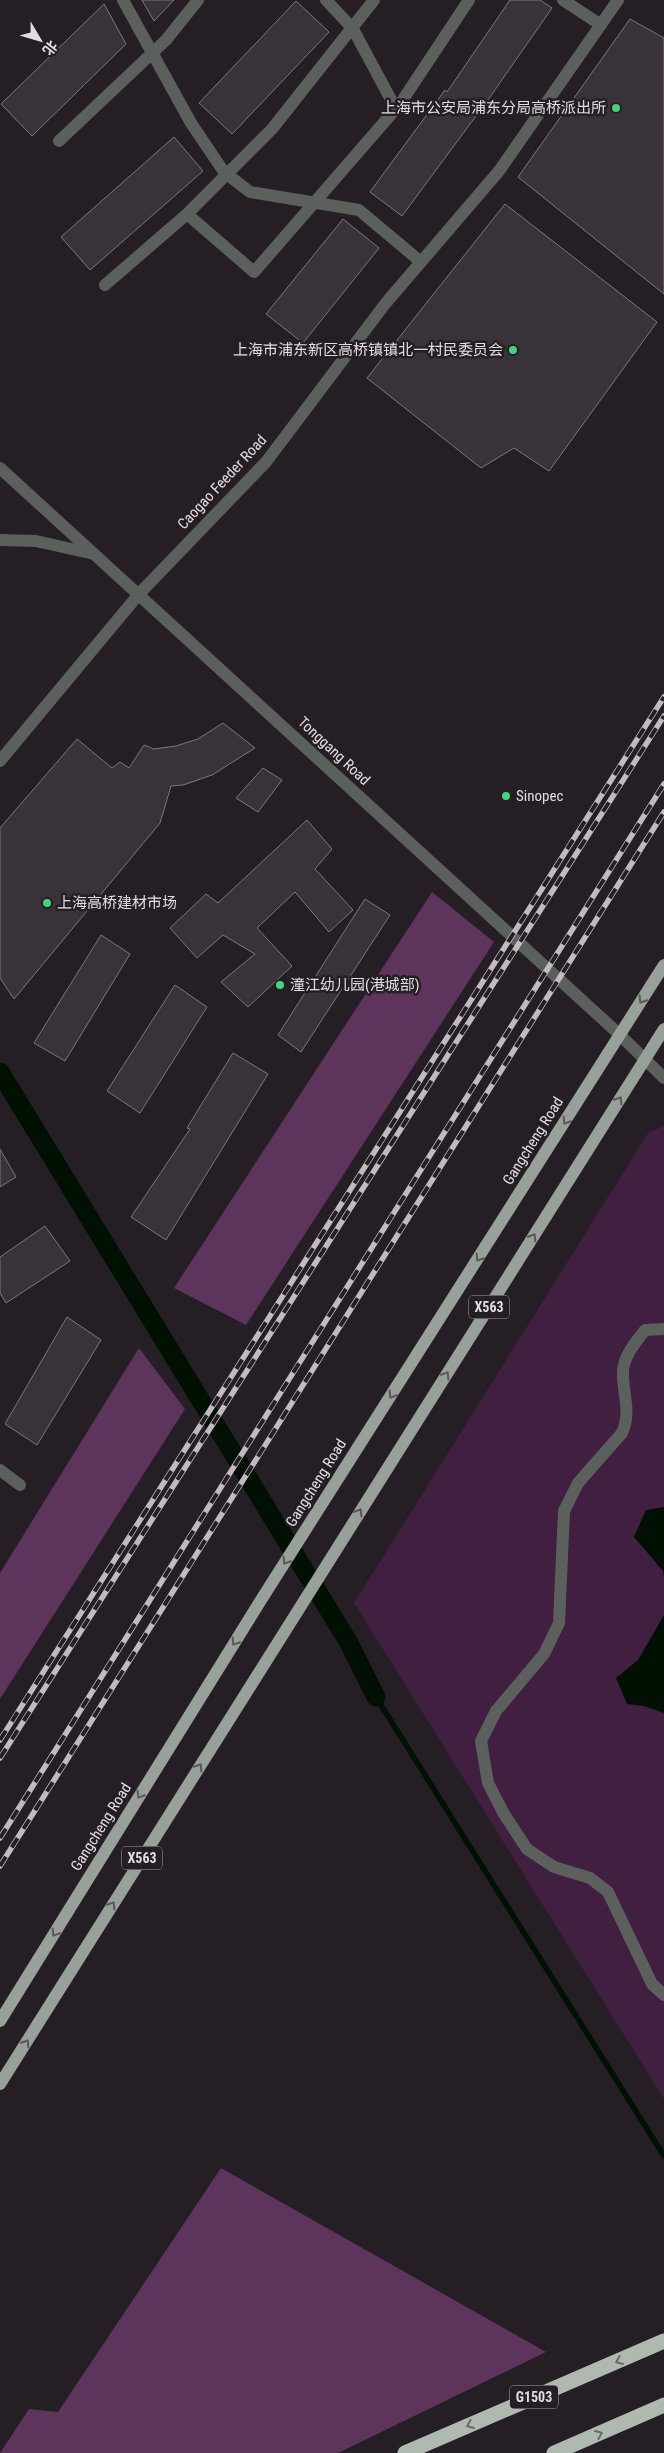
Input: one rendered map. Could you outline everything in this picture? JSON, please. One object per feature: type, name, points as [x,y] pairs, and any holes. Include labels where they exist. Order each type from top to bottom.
[{"type":"highway","name":"G1503","points":[[405,2453],[664,2341]]},
{"type":"highway","points":[[554,2453],[664,2405]]},
{"type":"main road","name":"Gangcheng Road","points":[[0,2021],[260,1600],[664,965]]},
{"type":"main road","name":"X563","points":[[0,2084],[664,1029]]},
{"type":"street","points":[[123,0],[191,123],[227,174],[250,192],[360,210],[421,262]]},
{"type":"street","points":[[59,140],[166,40],[198,0]]},
{"type":"street","points":[[326,0],[353,29],[396,109]]},
{"type":"street","points":[[105,284],[187,214],[272,129],[353,29],[374,0]]},
{"type":"street","points":[[187,214],[254,272],[316,204],[396,109],[470,0]]},
{"type":"street","points":[[563,0],[601,25]]},
{"type":"street","name":"Caogao Feeder Road","points":[[0,761],[139,594],[266,462],[385,304],[500,171],[618,0]]},
{"type":"street","name":"Tonggang Road","points":[[0,468],[620,1035],[644,1061],[664,1078]]},
{"type":"street","points":[[0,540],[36,541],[97,555]]},
{"type":"street","points":[[664,1329],[645,1330],[631,1348],[623,1370],[628,1407],[626,1424],[622,1433],[578,1483],[564,1512],[558,1623],[544,1654],[496,1711],[482,1741],[488,1783],[504,1814],[527,1849],[554,1867],[590,1878],[608,1892],[652,1984],[664,1994]]},
{"type":"street","points":[[0,1470],[20,1485]]},
{"type":"shaded area","points":[[432,892],[494,942],[246,1325],[174,1288]]},
{"type":"shaded area","points":[[664,1126],[664,2099],[354,1603],[648,1133]]},
{"type":"shaded area","points":[[139,1348],[185,1409],[0,1699],[0,1573]]},
{"type":"shaded area","points":[[664,1507],[664,1577],[663,1571],[634,1537],[646,1510]]},
{"type":"shaded area","points":[[664,1615],[664,1713],[644,1706],[627,1704],[616,1678],[638,1660]]},
{"type":"shaded area","points":[[221,2168],[546,2352],[338,2453],[0,2453],[29,2409],[58,2412]]},
{"type":"building","points":[[142,0],[174,0],[154,21]]},
{"type":"building","points":[[510,0],[540,0],[552,8],[490,97],[402,216],[370,192],[445,90],[447,92]]},
{"type":"building","points":[[296,1],[329,32],[232,134],[199,103]]},
{"type":"building","points":[[104,4],[126,44],[32,136],[1,104]]},
{"type":"building","name":"上海市公安局浦东分局高桥派出所","points":[[630,19],[664,38],[664,294],[518,177]]},
{"type":"building","points":[[174,137],[203,171],[90,270],[61,237]]},
{"type":"building","name":"上海市浦东新区高桥镇镇北一村民委员会","points":[[505,204],[657,322],[549,471],[514,448],[481,468],[367,378]]},
{"type":"building","points":[[343,219],[379,248],[303,343],[266,314]]},
{"type":"building","name":"上海高桥建材市场","points":[[223,723],[255,748],[212,775],[183,785],[171,786],[160,823],[14,999],[0,978],[0,828],[77,739],[112,768],[120,762],[129,768],[144,745],[154,749],[176,746],[198,739]]},
{"type":"building","points":[[263,768],[282,780],[258,812],[236,798]]},
{"type":"building","points":[[307,820],[332,849],[315,869],[353,910],[329,932],[295,892],[257,928],[292,966],[248,1007],[221,982],[255,954],[223,935],[197,958],[170,928],[206,894],[218,903]]},
{"type":"building","points":[[365,899],[390,915],[301,1052],[278,1035]]},
{"type":"building","points":[[101,935],[130,954],[65,1061],[34,1043]]},
{"type":"building","points":[[175,985],[207,1007],[140,1113],[107,1091]]},
{"type":"building","points":[[233,1053],[268,1074],[166,1240],[131,1217],[190,1129],[187,1128]]},
{"type":"building","points":[[0,1149],[16,1177],[0,1187]]},
{"type":"building","points":[[45,1226],[70,1261],[6,1303],[0,1293],[0,1257]]},
{"type":"building","points":[[67,1317],[101,1340],[37,1445],[5,1424]]},
{"type":"waterway","points":[[0,1072],[349,1643],[376,1697]]},
{"type":"waterway","points":[[376,1697],[664,2156]]},
{"type":"railway","points":[[0,1740],[664,697]]},
{"type":"railway","points":[[0,1758],[664,716]]},
{"type":"railway","points":[[0,1838],[664,784]]},
{"type":"railway","points":[[0,1866],[664,812]]},
{"type":"place","name":"上海市公安局浦东分局高桥派出所","points":[[616,108]]},
{"type":"place","name":"上海市浦东新区高桥镇镇北一村民委员会","points":[[513,350]]},
{"type":"place","name":"Sinopec","points":[[506,796]]},
{"type":"place","name":"上海高桥建材市场","points":[[47,903]]},
{"type":"place","name":"潼江幼儿园(港城部)","points":[[280,985]]}]
